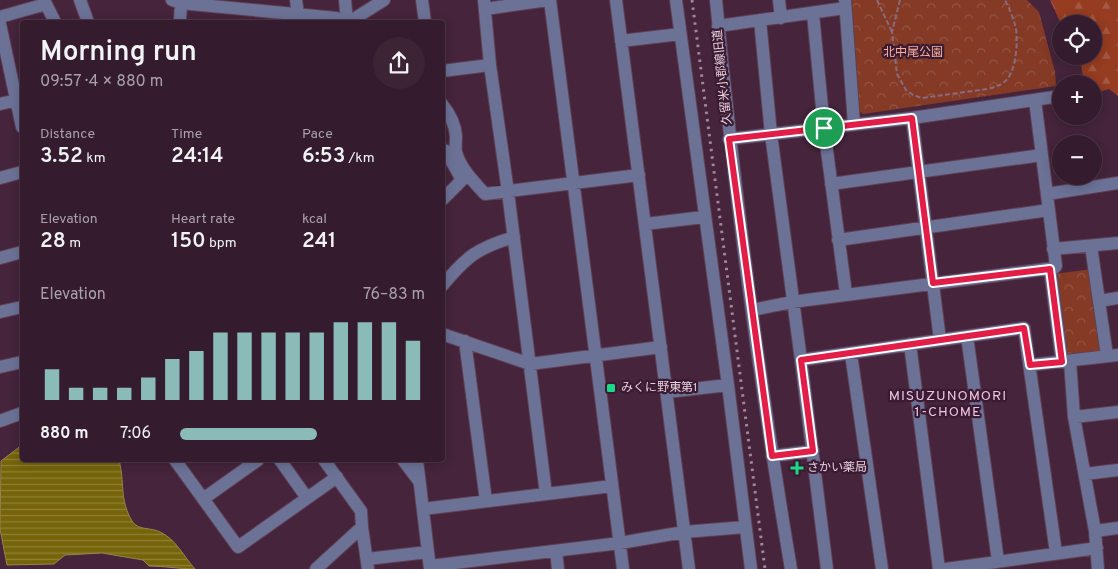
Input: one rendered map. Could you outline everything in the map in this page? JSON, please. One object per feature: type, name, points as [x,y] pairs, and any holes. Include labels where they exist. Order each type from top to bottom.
[{"type":"street","points":[[80,0],[87,20]]},
{"type":"street","points":[[296,0],[298,14]]},
{"type":"street","points":[[345,0],[347,20]]},
{"type":"street","points":[[350,20],[384,0]]},
{"type":"street","points":[[422,0],[425,20]]},
{"type":"street","points":[[546,494],[514,237],[490,65],[484,4],[549,0],[623,569]]},
{"type":"street","points":[[616,0],[689,569]]},
{"type":"street","points":[[676,0],[728,385],[750,569]]},
{"type":"street","name":"久留米小郡線旧道","points":[[716,0],[729,139],[772,456],[791,569]]},
{"type":"street","points":[[779,0],[780,18]]},
{"type":"street","points":[[180,20],[178,1],[342,20]]},
{"type":"street","points":[[0,17],[45,2],[54,20]]},
{"type":"street","points":[[718,26],[813,14],[845,4],[854,124]]},
{"type":"street","points":[[813,14],[824,128],[846,294]]},
{"type":"street","points":[[760,20],[771,134],[827,569]]},
{"type":"street","points":[[0,24],[19,100],[0,104]]},
{"type":"street","points":[[621,40],[680,34]]},
{"type":"street","points":[[445,70],[490,65]]},
{"type":"street","points":[[729,139],[912,118],[1052,97]]},
{"type":"street","points":[[752,310],[846,294],[1050,269],[1056,266],[1035,100]]},
{"type":"street","points":[[445,108],[455,126],[456,151],[470,178],[485,194],[639,175]]},
{"type":"street","points":[[912,118],[940,340]]},
{"type":"street","points":[[445,150],[462,180],[445,197]]},
{"type":"street","points":[[832,184],[1042,156]]},
{"type":"street","points":[[0,178],[20,173]]},
{"type":"street","points":[[1047,194],[1118,183]]},
{"type":"street","points":[[838,240],[1049,210]]},
{"type":"street","points":[[645,224],[704,217]]},
{"type":"street","points":[[445,283],[465,260],[478,250],[514,237]]},
{"type":"street","points":[[1054,250],[1118,243]]},
{"type":"street","points":[[1030,365],[1112,356],[1099,301],[1092,246]]},
{"type":"street","points":[[0,258],[20,253]]},
{"type":"street","points":[[1050,269],[1095,531],[1098,569]]},
{"type":"street","points":[[1099,301],[1118,298]]},
{"type":"street","points":[[0,312],[20,307]]},
{"type":"street","points":[[801,360],[1024,328],[1056,553]]},
{"type":"street","points":[[445,335],[530,364],[661,347]]},
{"type":"street","points":[[968,336],[998,561]]},
{"type":"street","points":[[465,341],[486,501]]},
{"type":"street","points":[[910,344],[939,569]]},
{"type":"street","points":[[851,354],[882,569]]},
{"type":"street","points":[[0,367],[20,362]]},
{"type":"street","points":[[667,392],[728,385]]},
{"type":"street","points":[[1074,417],[1118,412]]},
{"type":"street","points":[[0,420],[20,415]]},
{"type":"street","points":[[772,456],[813,451]]},
{"type":"street","points":[[176,462],[238,547],[337,477]]},
{"type":"street","points":[[203,499],[255,462]]},
{"type":"street","points":[[281,462],[307,498]]},
{"type":"street","points":[[326,462],[361,511],[367,564],[428,552]]},
{"type":"street","points":[[404,462],[420,481]]},
{"type":"street","points":[[417,462],[430,568],[492,564],[556,551],[684,532],[745,527]]},
{"type":"street","points":[[1085,474],[1118,470]]},
{"type":"street","points":[[423,509],[612,486]]},
{"type":"street","points":[[316,569],[362,527]]},
{"type":"street","points":[[1095,531],[1118,528]]},
{"type":"street","points":[[946,569],[1097,548]]},
{"type":"street","points":[[556,551],[558,569]]},
{"type":"path","points":[[877,0],[892,32],[897,74],[906,90],[922,98],[997,87],[1008,78],[1012,72],[1018,36],[1005,0]]},
{"type":"path","points":[[892,32],[900,0]]},
{"type":"green space","name":"北中尾公園","points":[[852,0],[1027,0],[1039,12],[1055,72],[1055,75],[1052,75],[1052,87],[863,114],[859,111]]},
{"type":"green space","points":[[1050,0],[1118,0],[1118,96],[1109,89],[1102,91],[1102,75],[1083,75],[1081,65],[1102,65],[1102,15],[1057,15]]},
{"type":"green space","points":[[1092,269],[1103,352],[1065,357],[1054,274]]},
{"type":"shaded area","points":[[20,447],[20,462],[120,462],[125,505],[132,521],[141,528],[166,535],[195,569],[149,566],[143,560],[102,553],[65,555],[54,564],[7,565],[0,529],[1,461]]},
{"type":"railway","points":[[692,0],[765,569]]},
{"type":"place","name":"みくに野東第1","points":[[611,388]]},
{"type":"place","name":"さかい薬局","points":[[797,468]]},
{"type":"district","name":"MISUZUNOMORI 1-CHOME","points":[[948,404]]},
{"type":"route","points":[[912,118],[933,283],[1050,269],[1062,362],[1030,365],[1024,328],[801,360],[813,451],[772,456],[729,139],[824,128],[912,118]]}]
